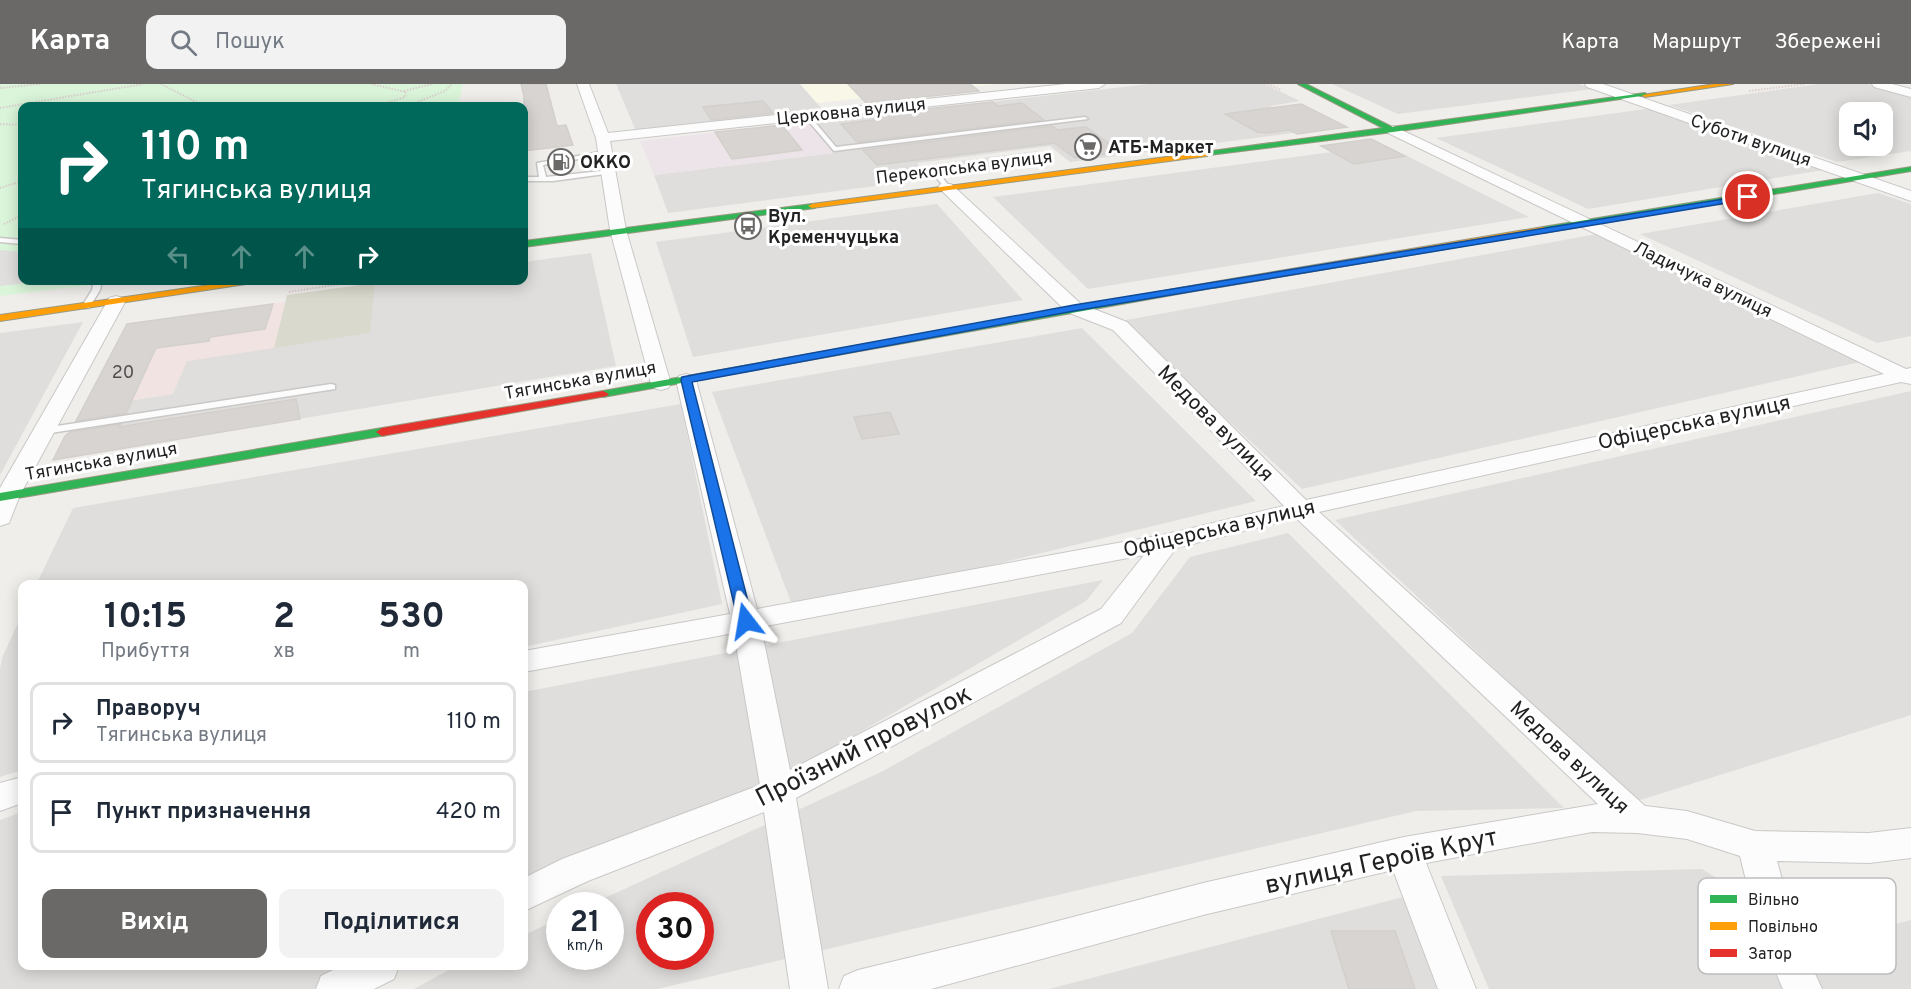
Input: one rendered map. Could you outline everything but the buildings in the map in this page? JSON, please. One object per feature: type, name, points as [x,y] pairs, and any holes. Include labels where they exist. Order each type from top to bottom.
[{"type":"street","points":[[583,84],[603,138],[618,230],[661,384]]},
{"type":"street","name":"Церковна вулиця","points":[[603,138],[1099,84]]},
{"type":"street","name":"Ладичука вулиця","points":[[1301,84],[1909,376]]},
{"type":"street","name":"Суботи вулиця","points":[[1591,84],[1911,196]]},
{"type":"street","name":"Перекопська вулиця","points":[[528,243],[947,180],[1393,130],[1730,84]]},
{"type":"street","points":[[1878,84],[1911,93]]},
{"type":"street","name":"Тягинська вулиця","points":[[3,503],[1074,308],[1911,169]]},
{"type":"street","name":"Медова вулиця","points":[[947,180],[1074,308],[1120,326],[1300,509],[1638,819]]},
{"type":"street","points":[[0,318],[233,285]]},
{"type":"street","points":[[3,503],[116,302]]},
{"type":"street","name":"Офіцерська вулиця","points":[[528,661],[1167,542],[1300,509],[1909,376]]},
{"type":"street","points":[[686,380],[746,621],[778,792],[809,989]]},
{"type":"street","name":"Проїзний провулок","points":[[528,893],[575,870],[778,792],[1111,616],[1167,542]]},
{"type":"street","points":[[0,797],[18,791]]},
{"type":"street","name":"вулиця Героїв Крут","points":[[858,989],[1031,946],[1203,899],[1404,852],[1592,818],[1638,819],[1687,825],[1755,846],[1869,848],[1911,843]]},
{"type":"street","points":[[1755,846],[1764,878]]},
{"type":"street","points":[[1404,852],[1457,989]]},
{"type":"street","points":[[335,989],[372,970]]},
{"type":"street","points":[[1796,974],[1803,989]]},
{"type":"lane","points":[[807,116],[834,149],[1084,119]]},
{"type":"lane","points":[[543,177],[540,164],[606,153]]},
{"type":"lane","points":[[528,179],[543,177],[553,179],[610,172]]},
{"type":"lane","points":[[0,240],[18,242]]},
{"type":"lane","points":[[86,306],[97,285]]},
{"type":"lane","points":[[44,431],[332,387]]},
{"type":"path","points":[[0,88],[41,84]]},
{"type":"path","points":[[36,102],[143,84]]},
{"type":"path","points":[[162,84],[196,102]]},
{"type":"path","points":[[371,84],[406,92],[405,97],[389,102]]},
{"type":"path","points":[[402,91],[432,84]]},
{"type":"path","points":[[418,102],[445,91],[452,84]]},
{"type":"path","points":[[429,102],[430,98]]},
{"type":"path","points":[[0,108],[18,105]]},
{"type":"path","points":[[0,124],[18,125]]},
{"type":"path","points":[[0,188],[18,182]]},
{"type":"path","points":[[0,225],[18,217]]},
{"type":"shaded area","points":[[616,84],[800,84],[822,109],[636,131]]},
{"type":"shaded area","points":[[800,84],[996,84],[817,103]]},
{"type":"shaded area","points":[[1150,84],[1265,84],[1300,101],[1270,106],[1316,130],[1070,162],[1050,146],[917,163],[930,179],[668,213],[654,175],[832,153],[808,122]]},
{"type":"shaded area","points":[[1332,84],[1579,84],[1593,89],[1398,114]]},
{"type":"shaded area","points":[[1819,84],[1868,84],[1911,96],[1911,151],[1893,154],[1893,102],[1839,102],[1839,156],[1877,156],[1837,162],[1669,105]]},
{"type":"shaded area","points":[[1653,108],[1824,170],[1588,209],[1436,138]]},
{"type":"shaded area","points":[[808,122],[833,153],[654,175],[640,141]]},
{"type":"shaded area","points":[[1385,145],[1529,217],[1088,289],[993,197]]},
{"type":"shaded area","points":[[1038,151],[1052,162],[950,175],[938,164]]},
{"type":"shaded area","points":[[1878,193],[1911,204],[1911,336],[1877,343],[1640,234]]},
{"type":"shaded area","points":[[937,204],[1023,300],[693,357],[656,242]]},
{"type":"shaded area","points":[[1597,234],[1860,362],[1302,489],[1121,321]]},
{"type":"shaded area","points":[[0,250],[18,252],[18,284],[0,286]]},
{"type":"shaded area","points":[[591,253],[616,366],[53,460],[83,408],[172,394],[186,361],[369,333],[375,285],[528,285],[528,261]]},
{"type":"shaded area","points":[[375,285],[370,333],[274,348],[287,295]]},
{"type":"shaded area","points":[[285,302],[274,348],[187,361],[173,394],[83,408],[127,324]]},
{"type":"shaded area","points":[[83,322],[0,475],[0,333]]},
{"type":"shaded area","points":[[1082,328],[1256,501],[795,613],[712,392]]},
{"type":"shaded area","points":[[1911,391],[1911,715],[1637,801],[1335,520]]},
{"type":"shaded area","points":[[681,404],[722,604],[528,646],[528,580],[38,580],[73,508]]},
{"type":"shaded area","points":[[1288,533],[1564,808],[1416,811],[657,989],[414,989],[449,970],[528,970],[528,933],[546,925],[546,970],[624,970],[624,892],[618,892],[881,772],[1132,633],[1190,557]]},
{"type":"shaded area","points":[[1103,580],[1086,601],[781,778],[528,881],[528,691]]},
{"type":"shaded area","points":[[18,623],[18,771],[0,777],[0,670],[2,658]]},
{"type":"shaded area","points":[[18,813],[18,970],[355,970],[319,989],[0,989],[0,820]]},
{"type":"shaded area","points":[[1702,869],[1716,878],[1698,878],[1698,974],[1896,974],[1896,924],[1911,920],[1911,989],[1489,989],[1441,876]]},
{"type":"shaded area","points":[[1403,897],[1437,989],[1049,989]]},
{"type":"green space","points":[[0,84],[463,84],[459,102],[18,102],[18,285],[90,285],[0,296]]},
{"type":"traffic: fast","points":[[1301,84],[1393,130]]},
{"type":"traffic: fast","points":[[1204,154],[1645,95]]},
{"type":"traffic: fast","points":[[1543,230],[1911,169]]},
{"type":"traffic: fast","points":[[528,243],[812,206]]},
{"type":"traffic: fast","points":[[603,394],[1214,285]]},
{"type":"traffic: fast","points":[[0,497],[382,432]]},
{"type":"traffic: slow","points":[[1645,95],[1730,84]]},
{"type":"traffic: slow","points":[[812,206],[1204,154]]},
{"type":"traffic: slow","points":[[1214,285],[1543,230]]},
{"type":"traffic: slow","points":[[0,318],[233,285]]},
{"type":"traffic: jam","points":[[382,432],[603,394]]},
{"type":"place","name":"АТБ-Маркет","points":[[1088,147]]},
{"type":"place","name":"ОККО","points":[[561,162]]},
{"type":"place","name":"Вул. Кременчуцька","points":[[748,226]]},
{"type":"route","points":[[746,621],[686,380],[1074,308],[1748,197]]}]
